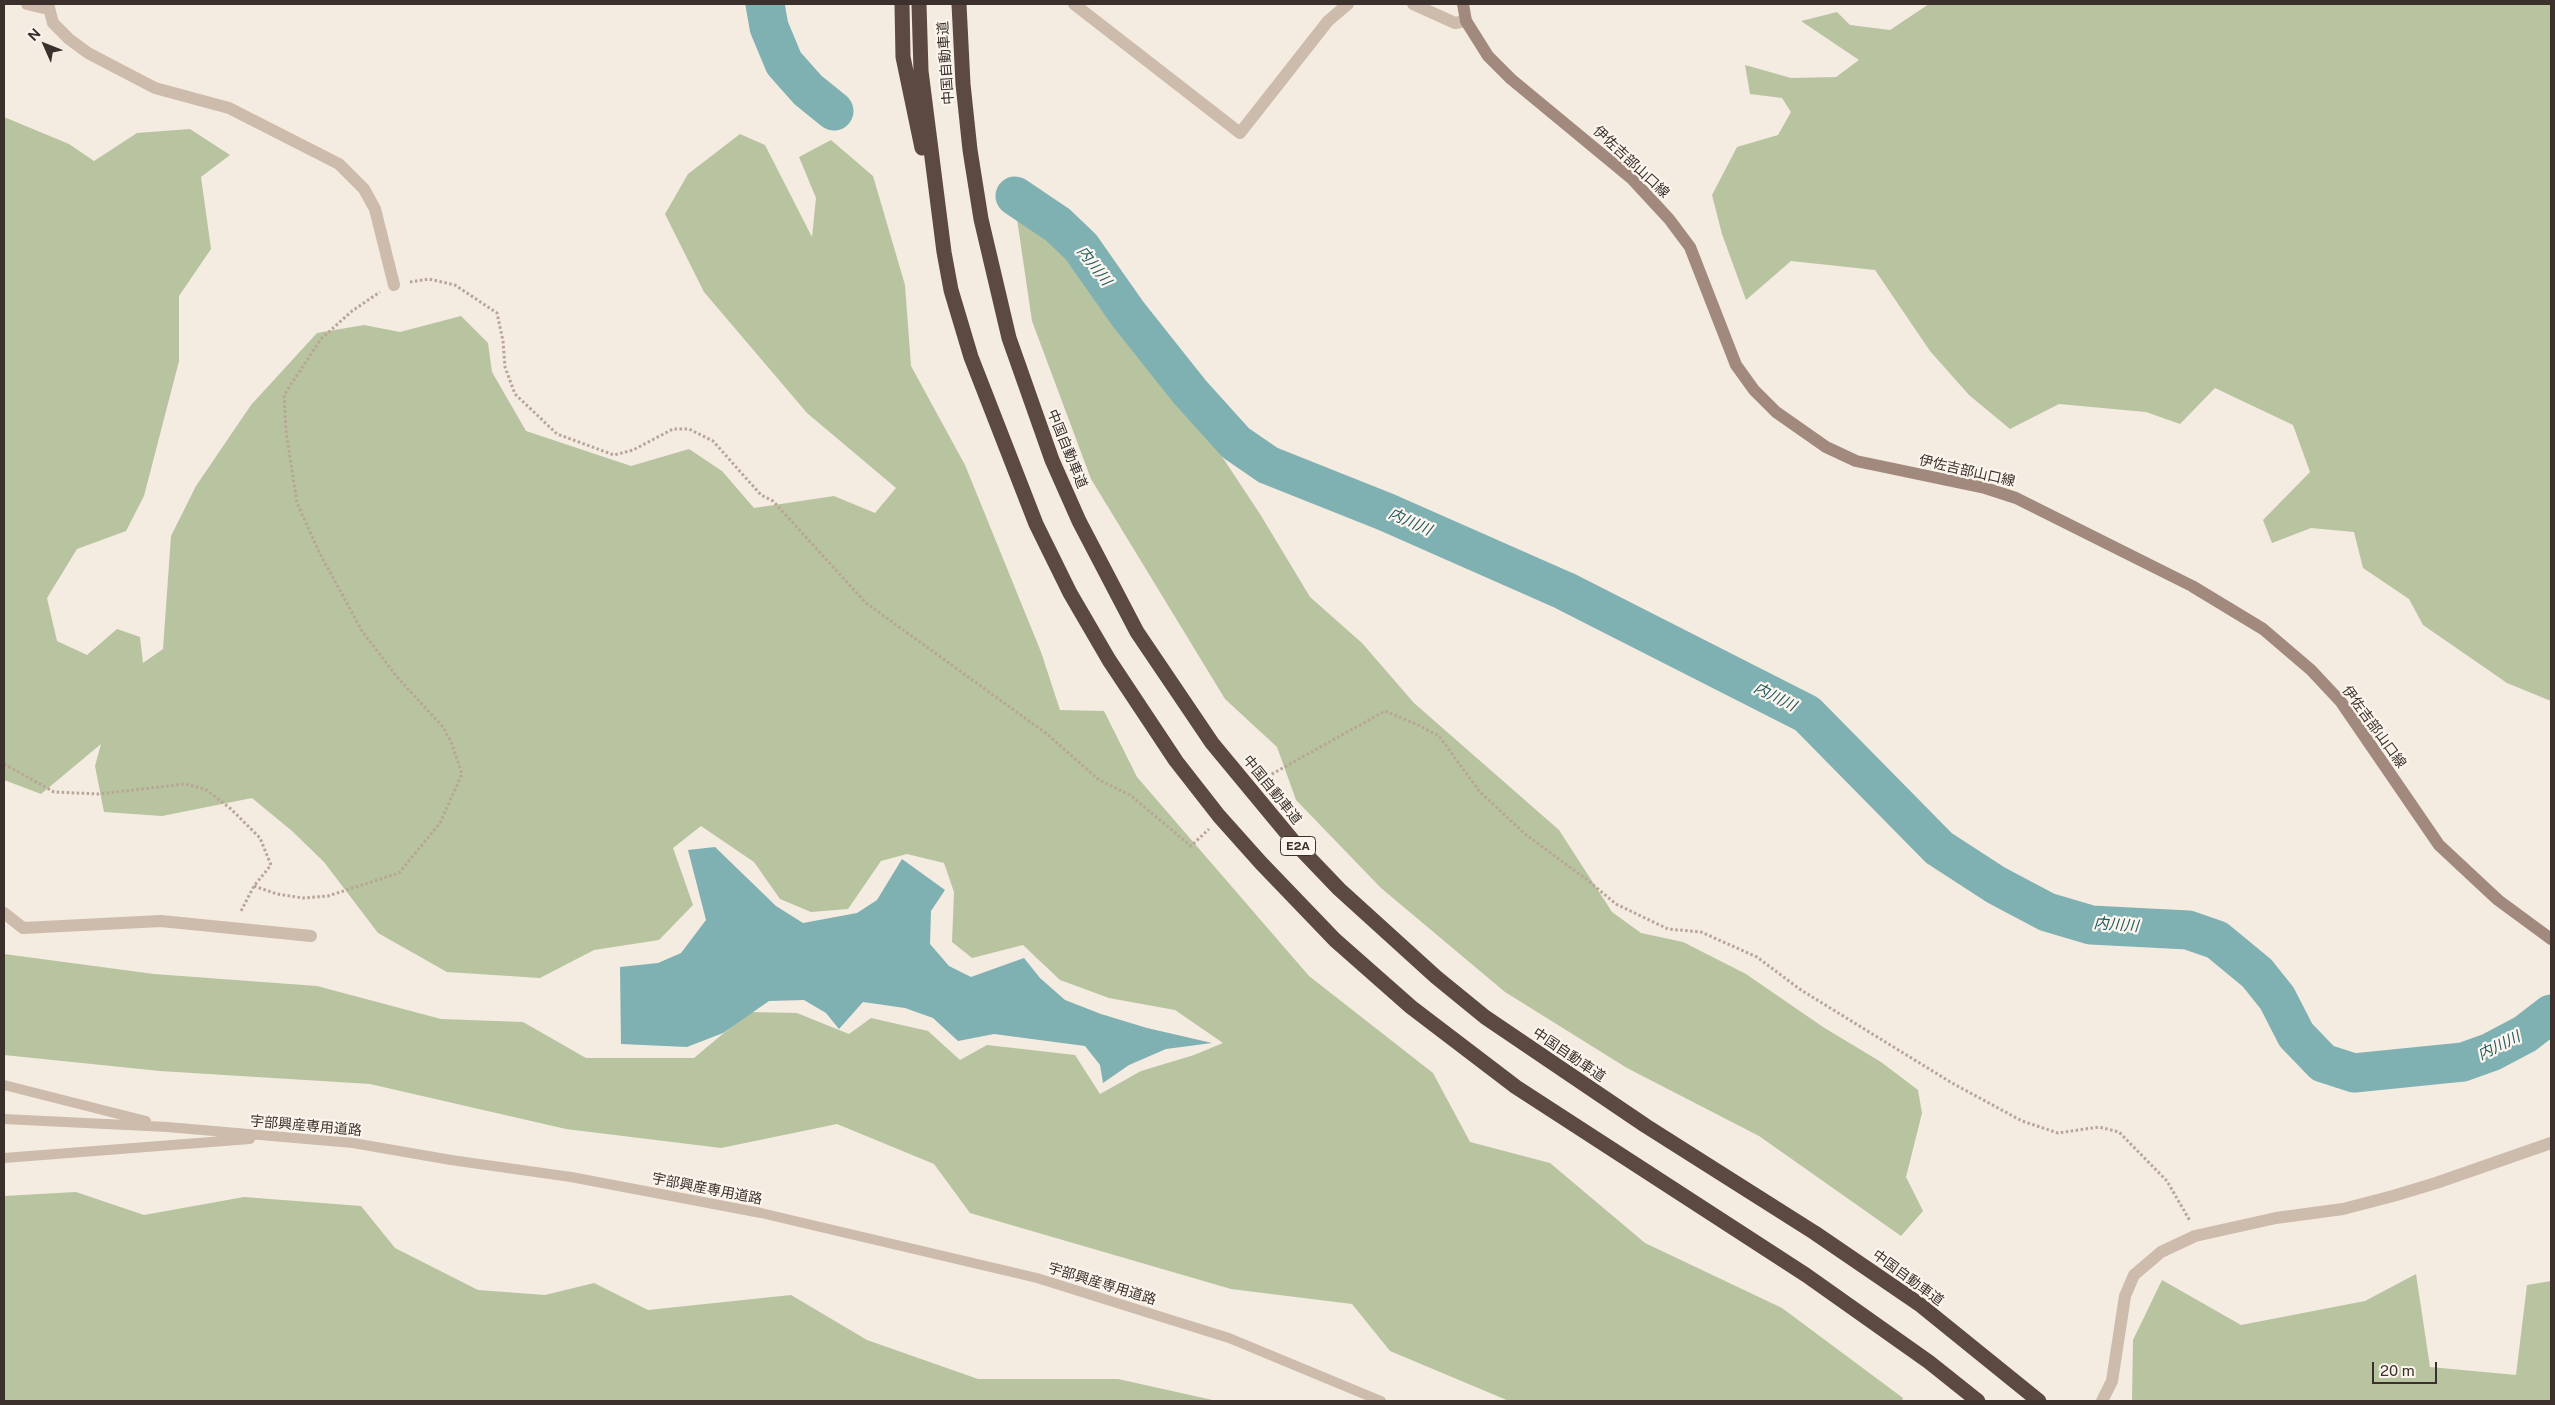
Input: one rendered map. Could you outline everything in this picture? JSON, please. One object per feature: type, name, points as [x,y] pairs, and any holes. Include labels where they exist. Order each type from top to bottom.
[{"type":"highway","points":[[902,4],[903,57],[944,252]]},
{"type":"highway","name":"中国自動車道","points":[[919,4],[921,71],[944,252],[951,290],[984,391],[1036,524],[1070,593],[1109,660],[1176,761],[1218,816],[1334,940],[1460,1046],[1516,1087],[1806,1274],[1929,1362],[1978,1401]]},
{"type":"highway","name":"中国自動車道","points":[[959,4],[963,84],[970,150],[981,219],[1009,338],[1052,460],[1079,521],[1137,632],[1212,743],[1294,842],[1339,889],[1436,977],[1485,1017],[1646,1126],[1815,1233],[1919,1304],[2039,1401]]},
{"type":"main road","name":"伊佐吉部山口線","points":[[1463,4],[1466,20],[1488,56],[1511,79],[1606,156],[1669,219],[1690,247],[1736,365],[1754,390],[1776,412],[1826,447],[1856,461],[1985,488],[2016,498],[2192,586],[2263,629],[2311,670],[2341,702],[2439,845],[2498,900],[2551,939]]},
{"type":"street","points":[[26,4],[48,6],[53,23],[69,39],[88,53],[156,88],[229,108],[339,164],[364,189],[375,209],[394,285]]},
{"type":"street","points":[[1074,4],[1240,133],[1328,21],[1348,4]]},
{"type":"street","points":[[1413,4],[1455,23],[1466,20]]},
{"type":"street","points":[[4,913],[23,928],[161,921],[311,936]]},
{"type":"street","points":[[2102,1401],[2112,1381],[2125,1296],[2134,1275],[2160,1252],[2195,1236],[2276,1218],[2342,1209],[2385,1198],[2436,1183],[2551,1143]]},
{"type":"lane","points":[[4,1085],[167,1127]]},
{"type":"lane","name":"宇部興産専用道路","points":[[4,1119],[167,1127],[353,1143],[451,1160],[571,1177],[761,1213],[1037,1278],[1229,1338],[1381,1401]]},
{"type":"lane","points":[[4,1158],[281,1137]]},
{"type":"path","points":[[254,886],[277,894],[304,898],[328,896],[399,873],[440,823],[462,774],[452,744],[443,727],[397,677],[362,631],[320,552],[297,503],[286,431],[284,395],[321,339],[352,310],[394,285],[429,279],[455,285],[497,314],[503,341],[505,368],[515,394],[557,434],[614,455],[633,450],[673,429],[688,429],[713,441],[761,495],[773,501],[866,603],[1047,734],[1099,780],[1130,795],[1191,846]]},
{"type":"path","points":[[1264,778],[1385,711],[1416,724],[1439,736],[1480,792],[1526,834],[1616,904],[1668,929],[1701,932],[1757,957],[1801,990],[1952,1083],[2022,1121],[2058,1133],[2099,1127],[2118,1132],[2167,1181],[2188,1215],[2195,1236]]},
{"type":"path","points":[[4,764],[54,792],[98,794],[185,784],[205,789],[231,809],[260,838],[271,865],[254,886],[233,928]]},
{"type":"green space","points":[[1929,4],[2551,4],[2551,701],[2507,683],[2423,625],[2409,599],[2363,568],[2354,532],[2311,528],[2272,543],[2263,520],[2310,472],[2293,425],[2215,388],[2180,424],[2146,412],[2059,404],[2010,429],[1969,395],[1930,351],[1875,270],[1791,261],[1746,300],[1722,234],[1712,195],[1737,147],[1778,135],[1791,112],[1782,98],[1750,94],[1745,65],[1791,78],[1836,77],[1859,60],[1801,21],[1837,12],[1850,25],[1890,30]]},
{"type":"green space","points":[[4,117],[69,144],[94,161],[137,133],[190,129],[230,155],[201,177],[211,249],[179,296],[179,361],[144,496],[126,531],[77,549],[47,598],[57,641],[87,655],[117,629],[140,637],[143,663],[163,649],[171,536],[196,486],[251,405],[317,333],[364,325],[400,332],[461,316],[488,343],[492,372],[526,431],[631,466],[689,449],[722,471],[754,508],[834,496],[875,513],[896,488],[807,413],[704,292],[665,214],[688,174],[740,134],[765,145],[812,237],[816,198],[799,157],[831,140],[873,176],[905,285],[911,366],[965,465],[1041,652],[1060,710],[1104,711],[1137,777],[1309,976],[1433,1073],[1470,1142],[1550,1163],[1645,1243],[1782,1308],[1903,1398],[1902,1401],[1509,1401],[1390,1351],[1352,1304],[1231,1289],[970,1213],[934,1164],[837,1124],[721,1148],[566,1129],[370,1084],[160,1071],[4,1055],[4,954],[154,974],[317,986],[441,1019],[523,1022],[586,1058],[694,1058],[749,1012],[797,1013],[849,1034],[871,1018],[928,1031],[960,1060],[987,1045],[1075,1055],[1100,1094],[1141,1071],[1194,1055],[1223,1043],[1175,1010],[1109,998],[1060,980],[1023,945],[972,958],[952,942],[954,892],[944,863],[907,854],[881,861],[848,909],[811,912],[780,899],[754,862],[701,826],[673,848],[693,905],[659,940],[594,950],[540,978],[447,972],[378,933],[324,862],[292,831],[252,798],[162,816],[104,812],[95,766],[101,744],[41,794],[4,780]]},
{"type":"green space","points":[[1017,219],[1047,228],[1089,280],[1211,440],[1260,514],[1310,597],[1362,643],[1414,703],[1559,830],[1612,912],[1641,933],[1683,942],[1746,974],[1823,1027],[1881,1062],[1918,1090],[1922,1113],[1906,1177],[1923,1211],[1901,1236],[1759,1136],[1627,1068],[1505,992],[1381,888],[1296,800],[1277,747],[1225,699],[1091,479],[1032,321]]},
{"type":"green space","points":[[76,1192],[144,1215],[244,1197],[361,1206],[395,1248],[478,1290],[545,1295],[594,1283],[648,1310],[791,1295],[867,1340],[978,1379],[1118,1379],[1217,1401],[4,1401],[4,1196]]},
{"type":"green space","points":[[2416,1274],[2430,1367],[2516,1375],[2527,1285],[2551,1281],[2551,1401],[2132,1401],[2133,1340],[2162,1280],[2241,1325],[2365,1301]]},
{"type":"water","points":[[715,847],[776,906],[803,923],[857,913],[877,900],[902,859],[945,890],[931,911],[930,944],[949,966],[971,977],[1024,958],[1040,978],[1065,1000],[1101,1014],[1147,1028],[1212,1043],[1166,1049],[1129,1065],[1103,1083],[1100,1065],[1085,1046],[994,1034],[958,1041],[933,1018],[905,1008],[863,1002],[839,1029],[826,1013],[804,1000],[769,1001],[723,1033],[687,1047],[621,1044],[620,967],[658,963],[681,953],[706,920],[688,850]]},
{"type":"waterway","name":"内川川","points":[[765,4],[769,27],[784,63],[808,90],[834,111]]},
{"type":"waterway","name":"内川川","points":[[1015,196],[1058,225],[1081,247],[1128,314],[1190,392],[1236,443],[1268,465],[1386,512],[1565,591],[1807,714],[1939,848],[1996,885],[2047,912],[2091,925],[2188,930],[2217,940],[2257,973],[2277,998],[2296,1035],[2323,1063],[2354,1073],[2463,1062],[2491,1052],[2525,1034],[2551,1014]]}]
